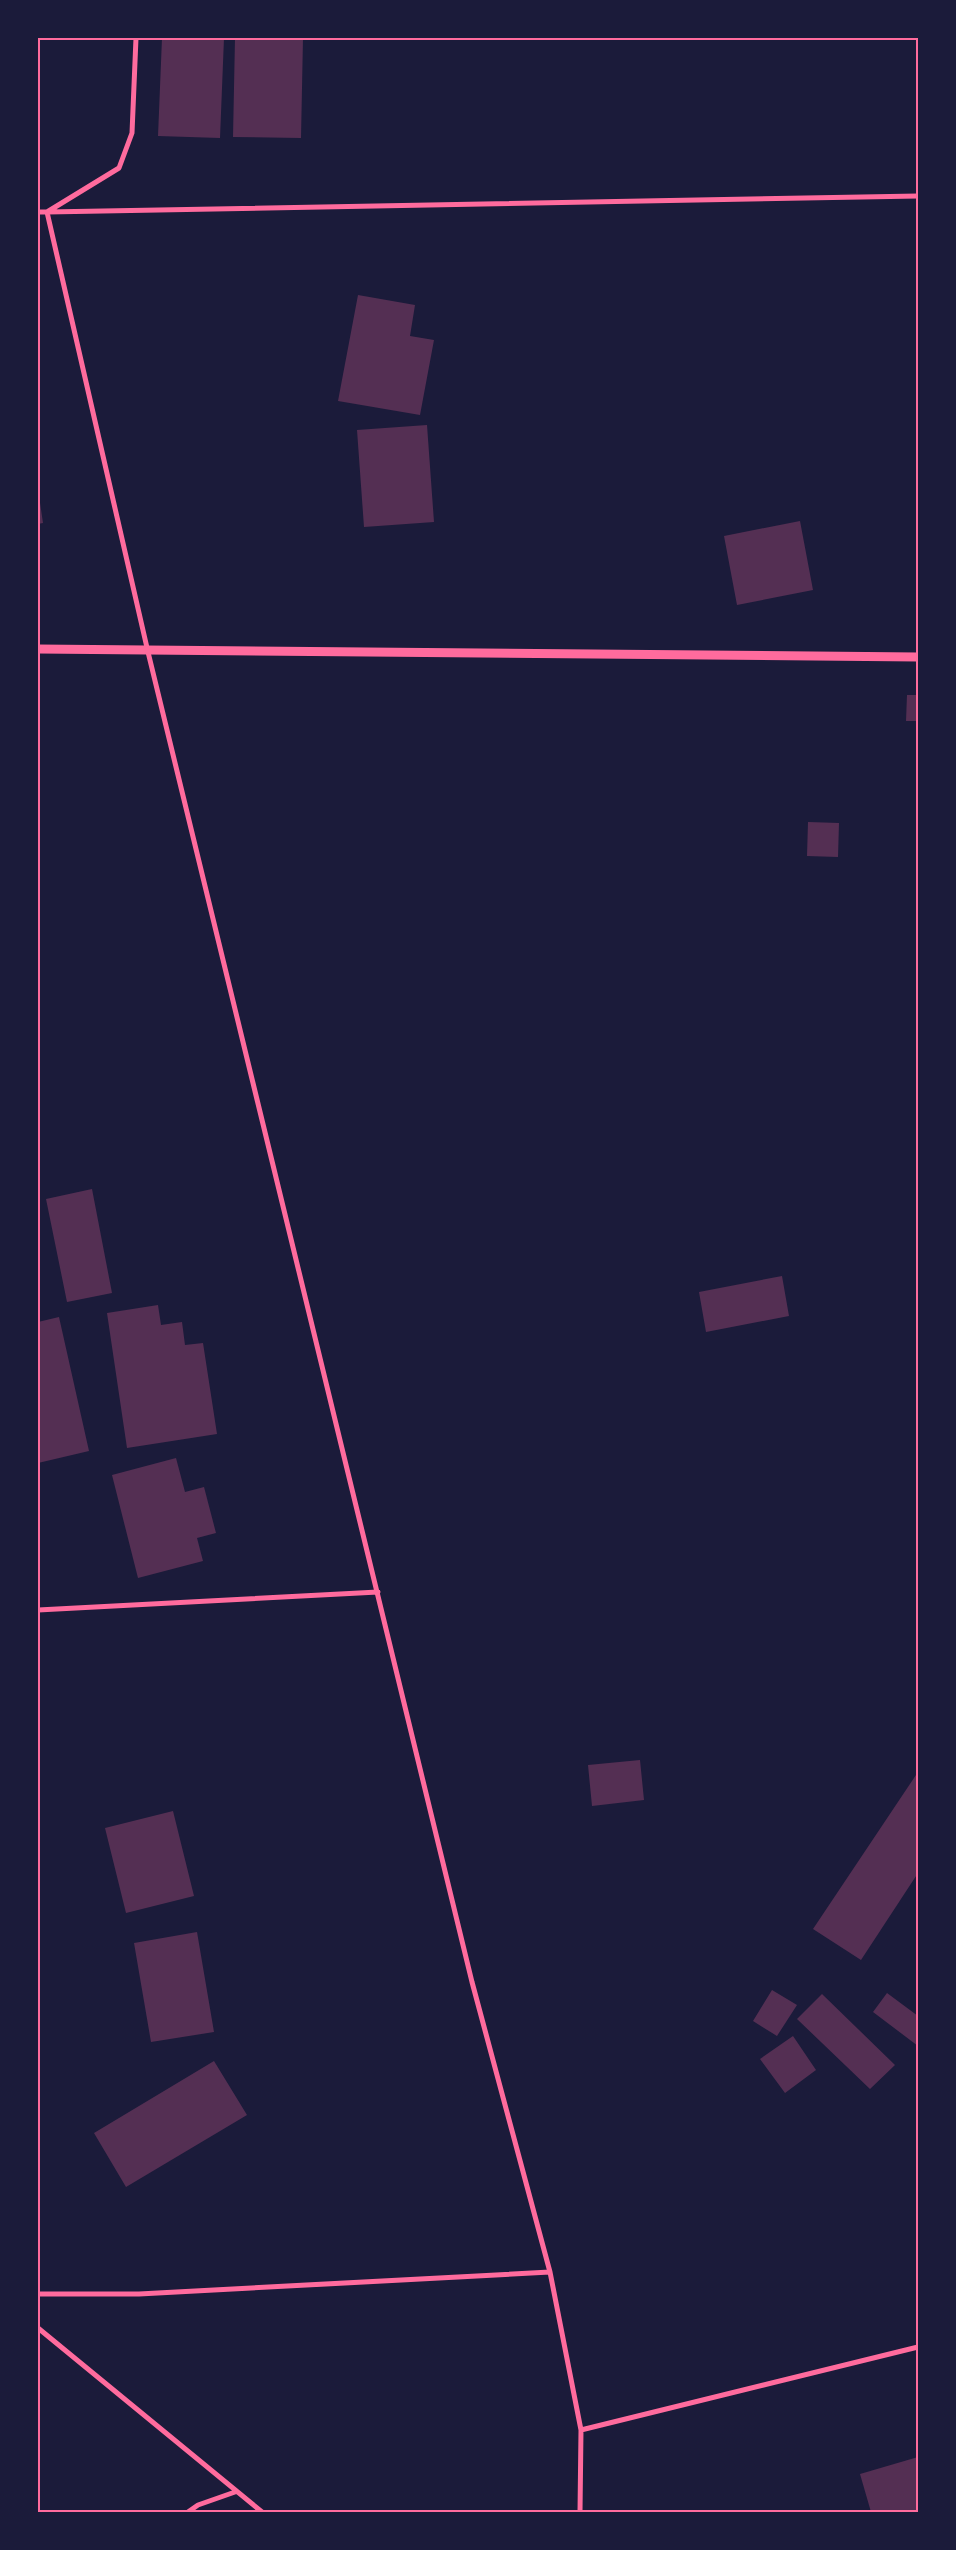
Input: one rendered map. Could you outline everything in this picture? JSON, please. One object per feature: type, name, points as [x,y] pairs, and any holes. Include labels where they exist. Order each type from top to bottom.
[{"type":"street","points":[[47,212],[119,168],[132,133],[136,38]]},
{"type":"street","points":[[38,212],[918,196]]},
{"type":"street","points":[[47,212],[148,652],[472,1982],[550,2272],[581,2430],[580,2512]]},
{"type":"street","points":[[38,649],[148,652],[918,657]]},
{"type":"street","points":[[38,1610],[378,1592]]},
{"type":"street","points":[[38,2294],[139,2294],[550,2272]]},
{"type":"street","points":[[38,2328],[235,2492],[262,2512]]},
{"type":"street","points":[[581,2430],[918,2347]]},
{"type":"street","points":[[188,2512],[198,2505],[235,2492]]},
{"type":"building","points":[[162,38],[224,38],[220,138],[158,136]]},
{"type":"building","points":[[235,38],[303,38],[301,138],[233,137]]},
{"type":"building","points":[[358,295],[415,305],[410,336],[434,340],[420,415],[338,401]]},
{"type":"building","points":[[427,425],[434,522],[364,527],[357,430]]},
{"type":"building","points":[[38,489],[43,523],[38,524]]},
{"type":"building","points":[[800,521],[813,590],[737,605],[724,536]]},
{"type":"building","points":[[907,695],[918,695],[918,721],[906,721]]},
{"type":"building","points":[[808,822],[839,823],[838,857],[807,856]]},
{"type":"building","points":[[92,1189],[112,1293],[67,1302],[46,1199]]},
{"type":"building","points":[[782,1276],[789,1316],[706,1332],[699,1292]]},
{"type":"building","points":[[158,1305],[161,1325],[182,1322],[185,1345],[203,1343],[217,1434],[127,1448],[107,1313]]},
{"type":"building","points":[[59,1317],[89,1451],[38,1463],[38,1322]]},
{"type":"building","points":[[176,1458],[185,1492],[204,1487],[216,1533],[197,1538],[203,1561],[138,1578],[112,1475]]},
{"type":"building","points":[[640,1760],[644,1800],[592,1806],[588,1765]]},
{"type":"building","points":[[918,1772],[918,1873],[861,1960],[813,1929]]},
{"type":"building","points":[[173,1811],[194,1896],[126,1913],[105,1828]]},
{"type":"building","points":[[197,1932],[214,2032],[151,2042],[134,1943]]},
{"type":"building","points":[[772,1990],[797,2005],[777,2036],[753,2021]]},
{"type":"building","points":[[887,1993],[918,2016],[918,2046],[873,2012]]},
{"type":"building","points":[[822,1994],[895,2065],[870,2089],[797,2019]]},
{"type":"building","points":[[793,2036],[816,2070],[785,2093],[760,2059]]},
{"type":"building","points":[[214,2061],[247,2115],[126,2187],[94,2133]]},
{"type":"building","points":[[918,2457],[918,2512],[871,2512],[860,2474]]}]
